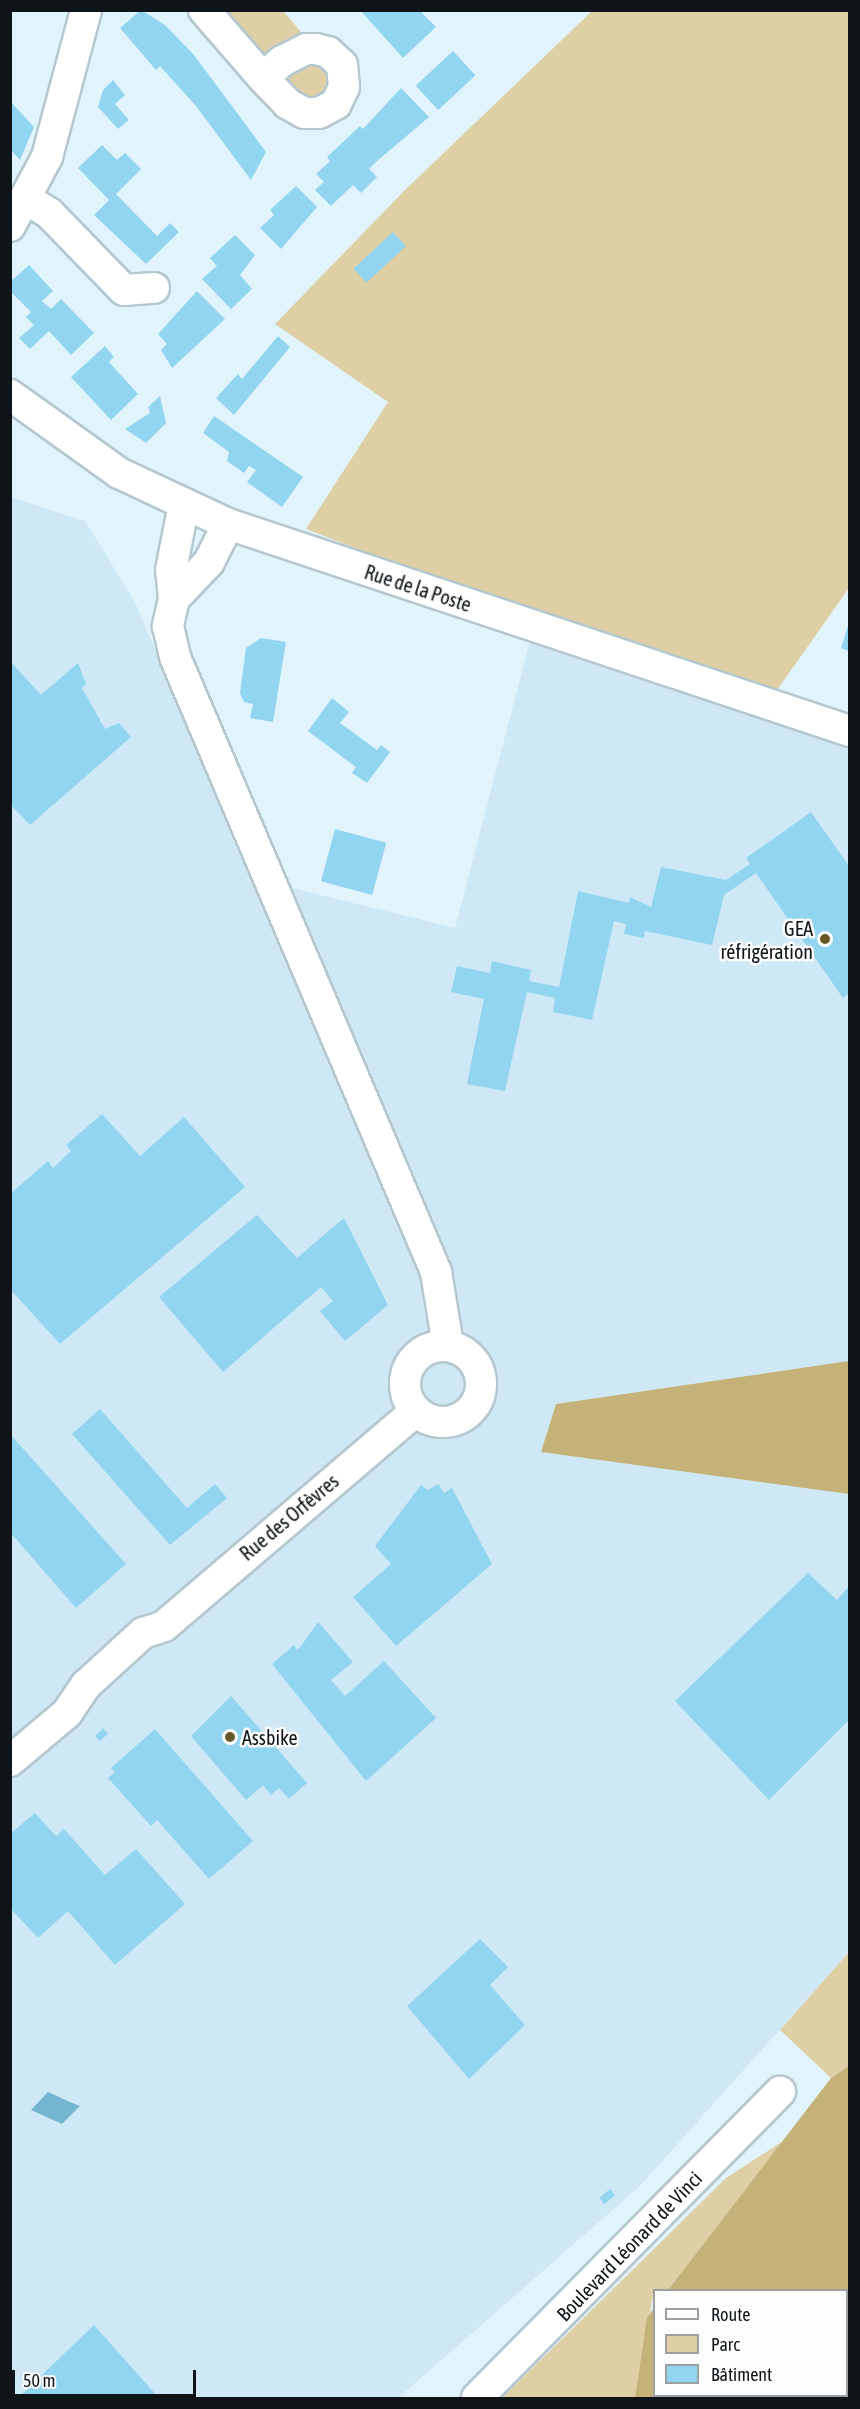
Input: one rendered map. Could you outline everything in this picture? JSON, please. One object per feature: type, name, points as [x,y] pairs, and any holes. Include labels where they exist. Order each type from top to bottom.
[{"type":"street","points":[[10,226],[28,200],[47,157],[86,10]]},
{"type":"street","points":[[204,10],[263,78]]},
{"type":"street","points":[[28,200],[49,213],[124,290],[154,288]]},
{"type":"street","name":"Rue de la Poste","points":[[10,395],[93,458],[228,524],[849,731]]},
{"type":"street","points":[[183,504],[173,546],[174,599],[168,626],[175,657],[436,1272],[448,1345]]},
{"type":"street","points":[[174,599],[209,562],[228,524]]},
{"type":"street","points":[[448,1345],[470,1356],[481,1378],[478,1401],[461,1418],[449,1422],[432,1420],[416,1411],[405,1390],[408,1367],[425,1350],[448,1345]]},
{"type":"street","name":"Rue des Orfèvres","points":[[10,1761],[67,1713],[98,1700],[156,1648],[164,1626],[416,1411]]},
{"type":"street","name":"Boulevard Léonard de Vinci","points":[[477,2398],[780,2092]]},
{"type":"shaded area","points":[[11,497],[85,521],[135,602],[252,878],[455,928],[536,618],[850,717],[849,1361],[556,1404],[541,1452],[849,1494],[849,1952],[640,2186],[398,2398],[11,2398]]},
{"type":"shaded area","points":[[849,1361],[849,1494],[541,1452],[556,1404]]},
{"type":"shaded area","points":[[849,2066],[849,2398],[635,2398],[647,2318],[653,2309],[653,2397],[848,2397],[848,2289],[669,2289],[831,2078]]},
{"type":"green space","points":[[219,11],[283,11],[308,40],[263,53]]},
{"type":"green space","points":[[592,11],[849,11],[849,588],[775,693],[536,618],[306,529],[388,402],[275,324],[404,191]]},
{"type":"green space","points":[[324,61],[334,88],[312,105],[289,88],[290,72],[294,65]]},
{"type":"green space","points":[[849,1952],[849,2066],[831,2078],[780,2030]]},
{"type":"green space","points":[[783,2141],[669,2289],[653,2289],[635,2398],[502,2398],[726,2178]]},
{"type":"water","points":[[48,2092],[80,2106],[62,2124],[31,2110]]},
{"type":"building","points":[[141,10],[165,25],[194,55],[266,152],[251,180],[196,106],[160,66],[156,70],[120,28]]},
{"type":"building","points":[[360,10],[419,10],[436,27],[403,58]]},
{"type":"building","points":[[453,51],[476,75],[438,110],[416,86]]},
{"type":"building","points":[[113,80],[125,95],[115,104],[129,120],[118,129],[98,107],[103,90]]},
{"type":"building","points":[[401,88],[429,117],[369,169],[377,177],[361,193],[353,185],[331,206],[315,190],[324,182],[316,174],[330,161],[327,157],[360,126],[363,129]]},
{"type":"building","points":[[10,101],[34,127],[20,160],[10,149]]},
{"type":"building","points":[[102,145],[117,160],[125,153],[141,169],[116,194],[157,236],[170,223],[179,232],[146,264],[94,215],[109,200],[78,168]]},
{"type":"building","points":[[296,186],[317,207],[281,249],[260,228],[274,215],[270,210]]},
{"type":"building","points":[[393,232],[406,246],[366,283],[354,269]]},
{"type":"building","points":[[235,235],[255,255],[240,275],[252,289],[231,309],[202,279],[217,266],[210,258]]},
{"type":"building","points":[[29,265],[53,291],[42,301],[51,309],[61,299],[94,333],[71,355],[49,331],[30,349],[19,338],[34,325],[26,317],[31,312],[10,291],[10,282]]},
{"type":"building","points":[[197,291],[225,319],[172,368],[161,350],[167,344],[158,334]]},
{"type":"building","points":[[278,336],[290,347],[234,415],[216,398],[238,374],[242,379]]},
{"type":"building","points":[[105,346],[114,357],[109,362],[138,394],[111,420],[71,377]]},
{"type":"building","points":[[160,396],[166,423],[146,443],[125,429],[150,413],[148,407]]},
{"type":"building","points":[[214,416],[303,477],[282,507],[247,482],[256,470],[249,466],[244,473],[227,461],[229,452],[203,433]]},
{"type":"building","points":[[849,623],[849,651],[841,648]]},
{"type":"building","points":[[261,638],[286,642],[273,722],[250,718],[253,704],[244,702],[240,693],[246,648]]},
{"type":"building","points":[[10,661],[41,695],[78,663],[86,684],[82,688],[105,729],[119,723],[131,737],[30,825],[10,804]]},
{"type":"building","points":[[332,698],[349,712],[340,723],[377,750],[381,745],[390,752],[367,783],[352,773],[356,767],[308,731]]},
{"type":"building","name":"GEA réfrigération","points":[[811,812],[849,866],[849,993],[843,998],[756,873],[724,895],[712,945],[645,931],[644,938],[624,934],[626,924],[614,921],[592,1020],[553,1012],[555,998],[527,992],[505,1091],[467,1084],[484,999],[451,992],[457,966],[490,973],[492,961],[531,970],[529,981],[559,987],[578,891],[629,903],[630,897],[651,907],[661,867],[726,880],[750,864],[746,858]]},
{"type":"building","points":[[335,829],[386,843],[372,895],[321,881]]},
{"type":"building","points":[[102,1114],[140,1156],[184,1117],[245,1187],[60,1344],[10,1289],[10,1194],[48,1161],[53,1168],[71,1151],[66,1145]]},
{"type":"building","points":[[257,1215],[297,1258],[344,1218],[388,1305],[345,1341],[320,1311],[333,1301],[321,1287],[223,1372],[159,1297]]},
{"type":"building","points":[[100,1409],[187,1508],[215,1484],[227,1498],[170,1545],[72,1434]]},
{"type":"building","points":[[10,1434],[126,1564],[76,1608],[10,1532]]},
{"type":"building","points":[[438,1484],[444,1493],[452,1488],[492,1564],[396,1646],[353,1597],[391,1564],[375,1546],[421,1485],[428,1490]]},
{"type":"building","points":[[808,1573],[837,1600],[849,1586],[849,1720],[769,1800],[675,1701]]},
{"type":"building","points":[[318,1622],[353,1662],[331,1680],[345,1696],[384,1661],[436,1718],[366,1781],[272,1664],[294,1645],[297,1650]]},
{"type":"building","points":[[231,1696],[307,1783],[289,1799],[279,1788],[271,1795],[263,1785],[246,1800],[191,1736]]},
{"type":"building","points":[[103,1728],[108,1734],[100,1741],[95,1736]]},
{"type":"building","points":[[155,1729],[253,1841],[209,1879],[157,1820],[151,1826],[108,1778],[115,1772],[111,1768]]},
{"type":"building","points":[[35,1813],[56,1836],[64,1829],[105,1875],[136,1849],[185,1904],[115,1965],[68,1911],[38,1938],[10,1908],[10,1834]]},
{"type":"building","points":[[480,1939],[508,1967],[490,1985],[525,2025],[469,2079],[407,2006]]},
{"type":"building","points":[[610,2189],[615,2195],[604,2204],[599,2198]]},
{"type":"building","points":[[94,2325],[159,2398],[18,2398]]},
{"type":"place","name":"GEA réfrigération","points":[[825,939]]},
{"type":"place","name":"Assbike","points":[[230,1737]]}]
